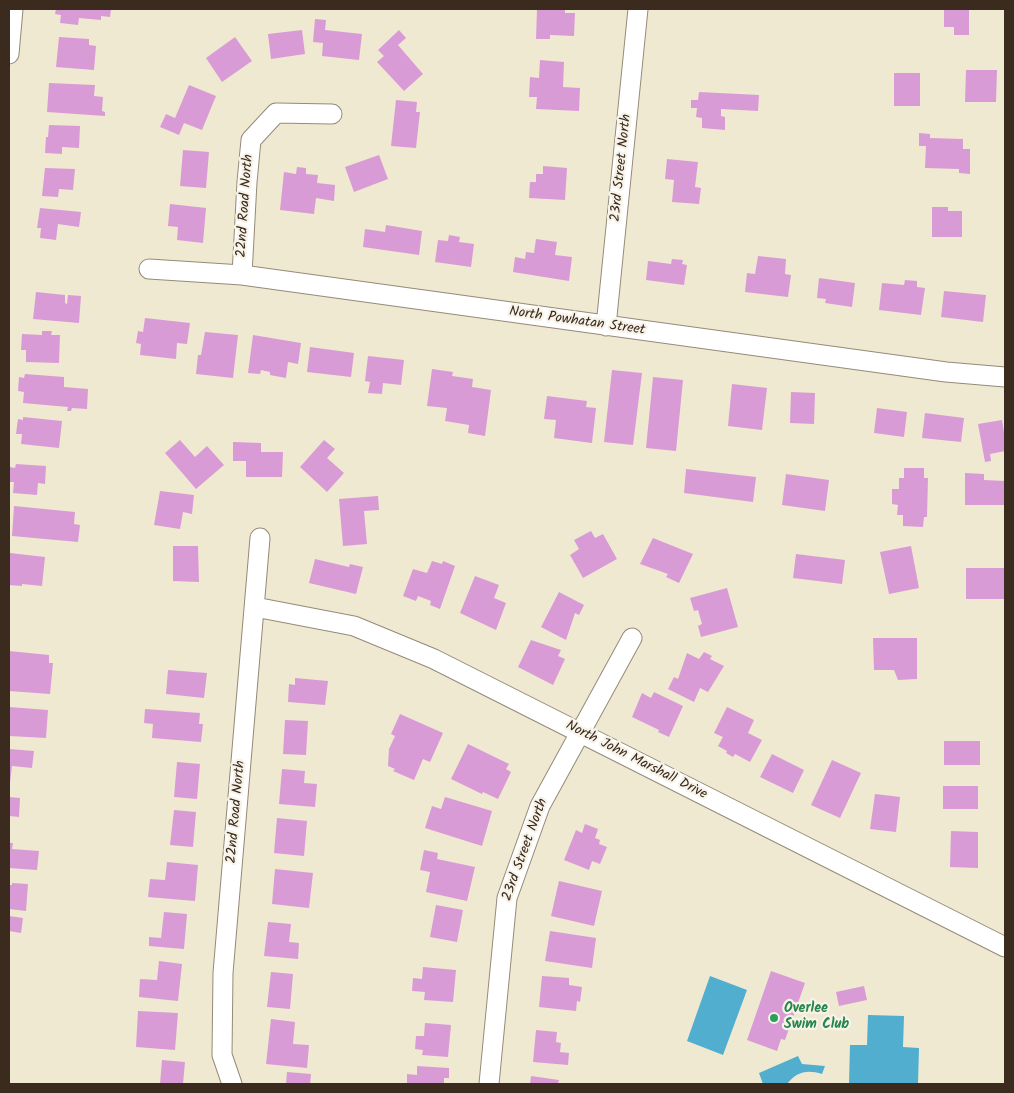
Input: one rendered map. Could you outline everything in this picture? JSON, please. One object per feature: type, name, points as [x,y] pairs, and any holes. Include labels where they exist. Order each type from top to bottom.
[{"type":"street","points":[[9,54],[13,9]]},
{"type":"street","name":"23rd Street North","points":[[606,326],[638,9]]},
{"type":"street","name":"22nd Road North","points":[[242,275],[251,140],[276,113],[332,114]]},
{"type":"street","name":"North Powhatan Street","points":[[149,269],[242,275],[946,372],[1005,377]]},
{"type":"street","name":"22nd Road North","points":[[232,1084],[222,1055],[223,973],[260,538]]},
{"type":"street","name":"North John Marshall Drive","points":[[255,607],[354,626],[434,658],[1005,947]]},
{"type":"street","name":"23rd Street North","points":[[489,1084],[507,898],[540,806],[632,638]]},
{"type":"water","points":[[710,976],[747,990],[723,1055],[687,1041]]},
{"type":"water","points":[[868,1015],[904,1016],[903,1047],[919,1048],[918,1084],[849,1084],[850,1045],[867,1045]]},
{"type":"water","points":[[798,1056],[802,1064],[825,1066],[822,1074],[807,1072],[798,1074],[787,1084],[763,1084],[759,1073]]},
{"type":"building","points":[[56,9],[111,9],[110,17],[101,16],[101,20],[79,18],[78,25],[60,23],[61,15],[55,14]]},
{"type":"building","points":[[537,9],[565,9],[565,13],[575,13],[574,36],[550,35],[550,39],[536,39]]},
{"type":"building","points":[[944,9],[969,9],[969,35],[954,35],[954,27],[944,27]]},
{"type":"building","points":[[315,19],[326,20],[325,30],[362,34],[359,60],[322,56],[323,43],[313,42]]},
{"type":"building","points":[[302,30],[305,54],[271,59],[268,34]]},
{"type":"building","points":[[399,30],[406,38],[398,45],[423,74],[404,91],[377,62],[384,56],[378,50]]},
{"type":"building","points":[[59,37],[89,39],[89,45],[96,46],[94,70],[56,67]]},
{"type":"building","points":[[235,37],[252,61],[222,82],[206,58]]},
{"type":"building","points":[[540,60],[564,62],[563,87],[580,88],[579,111],[536,109],[537,97],[529,97],[530,77],[539,78]]},
{"type":"building","points":[[966,70],[997,70],[996,102],[965,102]]},
{"type":"building","points":[[894,73],[920,73],[920,106],[894,106]]},
{"type":"building","points":[[49,83],[95,85],[94,96],[103,97],[102,111],[105,112],[105,116],[47,112]]},
{"type":"building","points":[[189,85],[216,96],[202,130],[184,123],[179,135],[160,127],[166,114],[175,118]]},
{"type":"building","points":[[699,92],[759,95],[758,111],[721,109],[721,116],[725,117],[725,130],[702,128],[702,118],[696,117],[697,108],[691,108],[691,100],[698,100]]},
{"type":"building","points":[[396,100],[417,102],[416,112],[420,112],[416,148],[391,146]]},
{"type":"building","points":[[49,125],[80,126],[79,148],[62,147],[62,154],[45,153]]},
{"type":"building","points":[[919,133],[930,134],[930,138],[963,139],[963,149],[970,149],[970,174],[959,173],[959,169],[925,168],[926,146],[919,146]]},
{"type":"building","points":[[183,150],[209,152],[206,188],[180,186]]},
{"type":"building","points":[[379,155],[388,179],[354,192],[345,167]]},
{"type":"building","points":[[667,159],[698,162],[695,187],[701,188],[699,204],[672,202],[674,180],[665,179]]},
{"type":"building","points":[[543,166],[567,168],[565,200],[529,198],[530,182],[536,182],[536,174],[543,174]]},
{"type":"building","points":[[297,167],[306,168],[306,174],[318,175],[317,183],[335,185],[334,201],[316,198],[314,214],[280,210],[284,172],[296,174]]},
{"type":"building","points":[[45,168],[75,169],[73,190],[59,189],[58,197],[42,196]]},
{"type":"building","points":[[170,204],[206,208],[203,243],[177,240],[178,227],[168,226]]},
{"type":"building","points":[[932,207],[948,207],[948,211],[962,211],[962,237],[932,237]]},
{"type":"building","points":[[40,208],[81,212],[79,227],[58,224],[56,240],[40,238],[41,228],[37,228]]},
{"type":"building","points":[[386,225],[422,231],[419,255],[363,247],[365,229],[385,232]]},
{"type":"building","points":[[449,235],[460,237],[459,242],[474,244],[471,267],[435,262],[438,240],[448,241]]},
{"type":"building","points":[[536,239],[557,242],[555,255],[572,257],[569,281],[513,272],[515,257],[525,259],[526,252],[534,253]]},
{"type":"building","points":[[758,256],[786,259],[785,274],[791,275],[788,297],[745,292],[747,273],[755,274]]},
{"type":"building","points":[[672,259],[683,260],[682,264],[687,265],[684,285],[646,280],[648,261],[671,264]]},
{"type":"building","points":[[819,278],[855,283],[852,307],[825,303],[826,299],[817,298]]},
{"type":"building","points":[[905,280],[917,281],[917,287],[925,288],[921,315],[879,310],[882,283],[904,285]]},
{"type":"building","points":[[944,291],[986,295],[983,322],[941,317]]},
{"type":"building","points":[[36,292],[65,295],[65,303],[67,304],[68,295],[81,296],[79,323],[33,319]]},
{"type":"building","points":[[145,318],[190,323],[187,344],[177,343],[176,359],[140,355],[141,344],[136,343],[138,331],[143,332]]},
{"type":"building","points":[[42,331],[52,331],[51,335],[60,335],[59,363],[26,362],[26,350],[21,350],[22,334],[42,335]]},
{"type":"building","points":[[205,332],[238,335],[233,378],[196,374],[198,355],[201,355]]},
{"type":"building","points":[[253,335],[301,343],[298,364],[288,362],[286,378],[270,375],[270,372],[261,370],[260,374],[248,373]]},
{"type":"building","points":[[310,347],[354,353],[351,377],[307,372]]},
{"type":"building","points":[[368,356],[404,360],[401,385],[383,383],[382,394],[368,393],[370,382],[365,381]]},
{"type":"building","points":[[432,369],[453,372],[452,376],[473,379],[472,387],[491,390],[485,436],[468,433],[469,425],[445,421],[447,408],[427,406]]},
{"type":"building","points":[[612,370],[642,373],[633,445],[604,442]]},
{"type":"building","points":[[25,374],[64,377],[64,387],[88,389],[87,409],[72,408],[71,411],[67,411],[68,407],[23,403],[24,392],[18,391],[19,377],[24,378]]},
{"type":"building","points":[[653,377],[683,380],[676,451],[646,448]]},
{"type":"building","points":[[732,384],[767,388],[762,430],[728,426]]},
{"type":"building","points":[[791,392],[815,393],[814,424],[790,423]]},
{"type":"building","points":[[547,396],[587,401],[586,407],[596,408],[592,443],[554,438],[556,420],[544,419]]},
{"type":"building","points":[[877,408],[907,412],[904,437],[874,433]]},
{"type":"building","points":[[925,413],[964,418],[961,442],[922,438]]},
{"type":"building","points":[[23,417],[62,421],[59,448],[21,444],[22,434],[16,434],[18,419],[23,420]]},
{"type":"building","points":[[1002,420],[1005,451],[990,454],[991,461],[985,462],[978,424]]},
{"type":"building","points":[[180,440],[195,457],[207,446],[224,465],[196,489],[165,453]]},
{"type":"building","points":[[324,440],[335,449],[327,458],[344,473],[327,492],[300,467]]},
{"type":"building","points":[[233,442],[261,443],[261,452],[283,452],[282,477],[246,477],[246,461],[233,461]]},
{"type":"building","points":[[16,464],[46,466],[45,484],[38,483],[37,495],[13,493],[14,482],[9,482],[10,467],[15,468]]},
{"type":"building","points":[[904,468],[924,468],[924,478],[928,478],[927,517],[924,517],[923,527],[903,526],[903,515],[897,515],[898,505],[892,504],[892,489],[899,489],[899,478],[904,478]]},
{"type":"building","points":[[686,469],[756,477],[753,502],[684,493]]},
{"type":"building","points":[[965,473],[984,474],[984,480],[1005,481],[1005,505],[965,505]]},
{"type":"building","points":[[786,474],[829,480],[825,511],[782,505]]},
{"type":"building","points":[[160,491],[194,495],[192,514],[183,512],[180,529],[154,525]]},
{"type":"building","points":[[378,496],[379,510],[364,511],[367,544],[343,546],[339,499]]},
{"type":"building","points":[[14,506],[75,512],[74,524],[80,525],[78,542],[12,536]]},
{"type":"building","points":[[591,531],[595,538],[603,534],[617,559],[583,578],[570,555],[579,549],[574,540]]},
{"type":"building","points":[[653,538],[693,554],[679,583],[666,577],[668,574],[640,564]]},
{"type":"building","points":[[173,546],[198,546],[199,582],[173,581]]},
{"type":"building","points":[[911,546],[919,588],[889,594],[880,552]]},
{"type":"building","points":[[10,553],[45,557],[42,586],[9,585]]},
{"type":"building","points":[[796,554],[845,560],[842,584],[793,578]]},
{"type":"building","points":[[315,559],[349,567],[350,564],[363,567],[356,594],[309,583]]},
{"type":"building","points":[[432,561],[442,564],[443,561],[455,566],[440,609],[430,605],[431,601],[418,596],[416,601],[403,596],[413,569],[427,573]]},
{"type":"building","points":[[966,568],[1005,568],[1005,599],[966,599]]},
{"type":"building","points":[[475,576],[499,585],[494,598],[506,603],[496,630],[460,613]]},
{"type":"building","points":[[727,588],[738,627],[701,637],[698,626],[702,624],[698,610],[694,611],[690,598]]},
{"type":"building","points":[[559,592],[584,605],[579,615],[575,613],[566,640],[541,627]]},
{"type":"building","points":[[873,638],[917,638],[917,679],[898,680],[894,670],[874,670]]},
{"type":"building","points":[[531,640],[561,650],[558,656],[565,659],[553,685],[518,667]]},
{"type":"building","points":[[9,651],[49,655],[49,663],[53,663],[50,694],[9,691]]},
{"type":"building","points":[[704,652],[712,656],[710,659],[724,666],[708,692],[700,688],[694,702],[668,689],[674,677],[678,679],[687,653],[699,659]]},
{"type":"building","points":[[168,670],[207,673],[204,698],[166,694]]},
{"type":"building","points":[[295,678],[328,681],[325,705],[288,702],[289,684],[295,685]]},
{"type":"building","points":[[654,692],[683,706],[669,737],[632,717],[642,693],[651,698]]},
{"type":"building","points":[[9,707],[48,710],[46,738],[9,736]]},
{"type":"building","points":[[727,707],[754,720],[748,733],[762,740],[750,762],[735,754],[733,757],[718,746],[723,737],[714,733]]},
{"type":"building","points":[[145,709],[200,713],[199,724],[203,724],[201,742],[152,738],[153,724],[144,723]]},
{"type":"building","points":[[400,714],[443,733],[430,762],[423,759],[414,780],[393,771],[395,769],[388,766],[389,749],[395,736],[391,734]]},
{"type":"building","points":[[285,720],[308,721],[306,755],[283,754]]},
{"type":"building","points":[[944,741],[980,741],[980,765],[944,765]]},
{"type":"building","points":[[468,744],[509,764],[506,769],[511,772],[498,799],[483,792],[482,794],[451,779]]},
{"type":"building","points":[[9,749],[34,751],[32,768],[12,766],[10,783]]},
{"type":"building","points":[[772,754],[804,770],[793,793],[760,777]]},
{"type":"building","points":[[832,760],[861,773],[840,818],[811,805]]},
{"type":"building","points":[[177,762],[200,764],[197,799],[174,797]]},
{"type":"building","points":[[282,769],[305,771],[304,783],[317,784],[315,807],[279,804]]},
{"type":"building","points":[[943,786],[978,786],[978,809],[943,809]]},
{"type":"building","points":[[875,794],[900,797],[896,832],[870,829]]},
{"type":"building","points":[[9,797],[20,798],[19,817],[9,816]]},
{"type":"building","points":[[445,797],[492,811],[482,846],[425,828],[432,806],[441,809]]},
{"type":"building","points":[[174,810],[196,812],[193,847],[170,845]]},
{"type":"building","points":[[277,818],[307,821],[304,856],[274,853]]},
{"type":"building","points":[[585,824],[598,829],[595,838],[600,840],[599,844],[607,847],[600,864],[592,861],[589,870],[564,860],[576,830],[582,833]]},
{"type":"building","points":[[951,831],[978,832],[978,868],[950,867]]},
{"type":"building","points":[[9,843],[13,843],[12,849],[39,851],[37,870],[9,868]]},
{"type":"building","points":[[424,850],[438,853],[437,859],[475,867],[467,901],[426,892],[430,872],[420,870]]},
{"type":"building","points":[[167,862],[198,865],[195,901],[148,897],[150,879],[165,880]]},
{"type":"building","points":[[275,869],[313,873],[309,908],[272,904]]},
{"type":"building","points":[[559,881],[602,891],[594,926],[551,916]]},
{"type":"building","points":[[12,883],[28,884],[26,911],[9,909],[9,885],[12,885]]},
{"type":"building","points":[[436,905],[463,910],[457,942],[430,937]]},
{"type":"building","points":[[164,912],[187,914],[184,949],[149,946],[149,937],[161,938]]},
{"type":"building","points":[[9,916],[23,918],[21,933],[9,931]]},
{"type":"building","points":[[268,922],[291,924],[289,942],[299,943],[298,959],[264,956]]},
{"type":"building","points":[[550,931],[596,938],[592,968],[545,961]]},
{"type":"building","points":[[159,961],[182,964],[178,1001],[139,997],[140,979],[157,980]]},
{"type":"building","points":[[423,967],[456,970],[453,1002],[424,1000],[425,992],[412,991],[413,978],[422,979]]},
{"type":"building","name":"Overlee Swim Club","points":[[771,971],[805,983],[785,1040],[781,1039],[777,1051],[747,1040]]},
{"type":"building","points":[[271,972],[293,974],[290,1009],[267,1007]]},
{"type":"building","points":[[542,976],[569,978],[569,985],[582,987],[580,1002],[577,1001],[576,1011],[539,1007]]},
{"type":"building","points":[[864,986],[867,1000],[839,1006],[836,992]]},
{"type":"building","points":[[138,1011],[178,1013],[175,1050],[136,1047]]},
{"type":"building","points":[[271,1019],[295,1022],[293,1044],[309,1045],[307,1068],[266,1064]]},
{"type":"building","points":[[425,1023],[451,1025],[448,1057],[422,1055],[423,1050],[415,1049],[416,1036],[424,1036]]},
{"type":"building","points":[[536,1030],[557,1032],[556,1042],[561,1043],[560,1052],[569,1053],[568,1065],[533,1062]]},
{"type":"building","points":[[162,1060],[185,1062],[183,1084],[160,1084]]},
{"type":"building","points":[[417,1066],[449,1068],[449,1078],[444,1078],[444,1084],[407,1084],[407,1074],[417,1075]]},
{"type":"building","points":[[287,1072],[311,1074],[310,1084],[286,1084]]},
{"type":"building","points":[[531,1076],[559,1080],[558,1084],[530,1084]]},
{"type":"place","name":"Overlee Swim Club","points":[[774,1018]]}]
